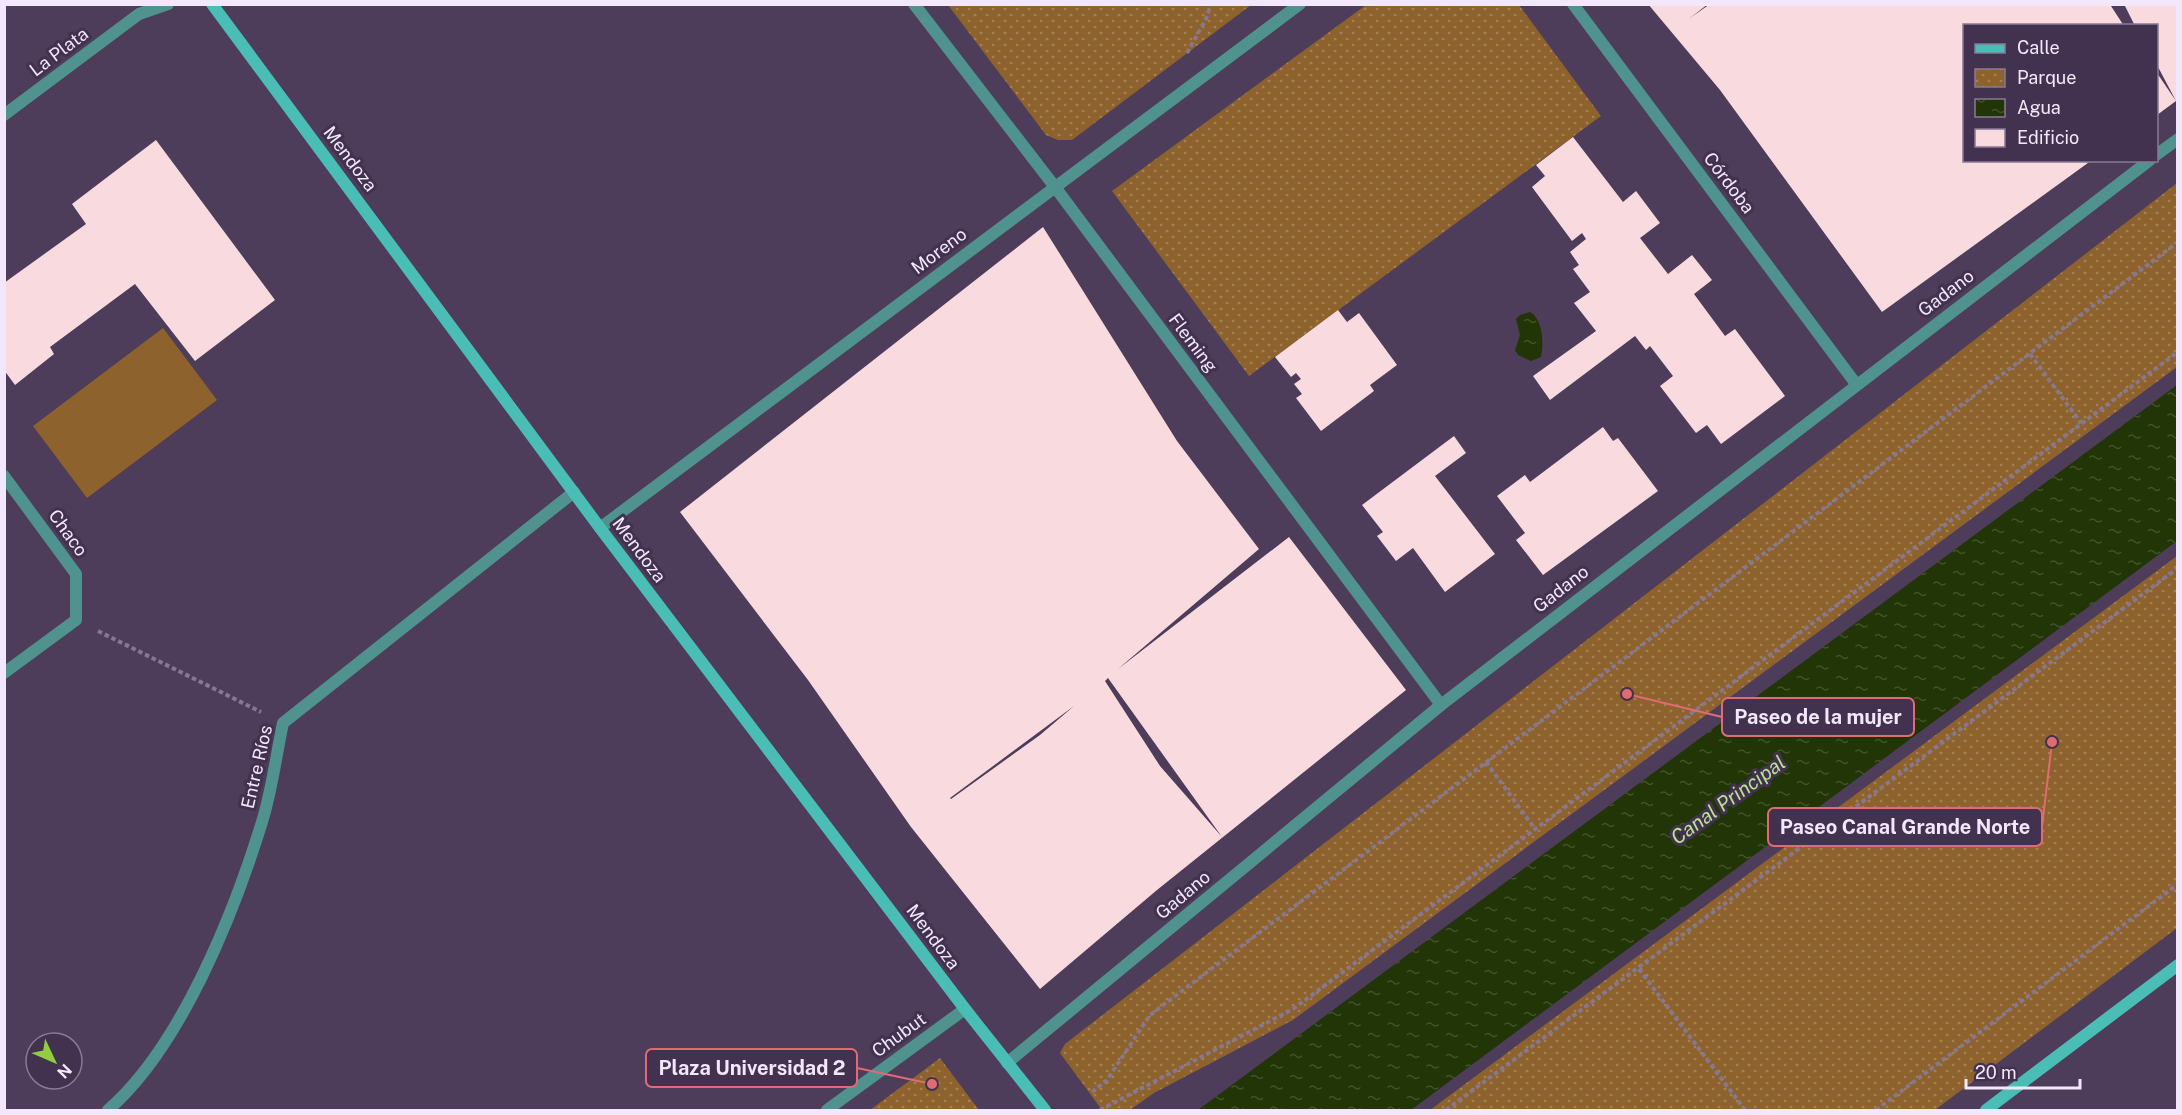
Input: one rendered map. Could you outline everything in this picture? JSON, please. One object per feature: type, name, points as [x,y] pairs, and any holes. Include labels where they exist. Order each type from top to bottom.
[{"type":"main road","name":"Mendoza","points":[[213,4],[600,528],[964,1009],[1045,1110]]},
{"type":"main road","points":[[1986,1110],[2178,965]]},
{"type":"street","name":"La Plata","points":[[4,115],[139,14],[168,4]]},
{"type":"street","name":"Fleming","points":[[914,4],[1055,187],[1442,705]]},
{"type":"street","name":"Moreno","points":[[600,528],[1300,4]]},
{"type":"street","name":"Córdoba","points":[[1573,4],[1856,384]]},
{"type":"street","points":[[2158,154],[2178,139]]},
{"type":"street","name":"Gadano","points":[[1007,1063],[1442,705],[1856,384],[2147,162]]},
{"type":"street","name":"Chaco","points":[[4,476],[76,574],[76,620]]},
{"type":"street","name":"Entre Ríos","points":[[108,1110],[132,1090],[167,1038],[204,969],[226,920],[263,821],[283,723],[574,492]]},
{"type":"street","points":[[4,673],[76,620]]},
{"type":"street","name":"Chubut","points":[[827,1110],[964,1009]]},
{"type":"path","points":[[1186,53],[1206,19],[1211,4]]},
{"type":"path","points":[[1092,1092],[1107,1080],[1150,1015],[2178,242]]},
{"type":"path","points":[[1100,1110],[1293,1009],[2178,352]]},
{"type":"path","points":[[2030,354],[2081,423]]},
{"type":"path","points":[[1446,1110],[2178,568]]},
{"type":"path","points":[[76,620],[283,723]]},
{"type":"path","points":[[1486,762],[1535,829]]},
{"type":"path","points":[[1876,1110],[2178,884]]},
{"type":"path","points":[[1639,969],[1745,1110]]},
{"type":"green space","points":[[948,5],[1251,5],[1072,140],[1058,140],[1046,135]]},
{"type":"green space","points":[[1366,5],[1519,5],[1601,116],[1249,376],[1112,191]]},
{"type":"green space","points":[[2177,183],[2177,367],[1293,1020],[1154,1093],[1130,1110],[1102,1110],[1060,1053],[1065,1044]]},
{"type":"green space","points":[[163,328],[217,400],[87,498],[33,426]]},
{"type":"green space","points":[[2177,556],[2177,928],[1935,1110],[1430,1110]]},
{"type":"green space","points":[[940,1058],[979,1110],[870,1110]]},
{"type":"water","points":[[1530,312],[1538,320],[1542,339],[1541,357],[1531,361],[1518,355],[1515,350],[1520,335],[1516,319]]},
{"type":"water","name":"Canal Principal","points":[[2177,385],[2177,541],[1411,1110],[1198,1110]]},
{"type":"building","points":[[1648,4],[1708,4],[1690,18],[1710,4],[2114,4],[2111,6],[2123,24],[1963,24],[1963,162],[2089,162],[1882,312],[1720,90]]},
{"type":"building","points":[[2124,4],[2178,4],[2178,100],[2176,101],[2158,67],[2158,24],[2134,24]]},
{"type":"building","points":[[2158,74],[2176,101],[2158,114]]},
{"type":"building","points":[[1573,137],[1623,202],[1636,191],[1660,223],[1640,238],[1668,274],[1692,255],[1712,280],[1694,294],[1725,336],[1735,329],[1785,396],[1721,444],[1707,425],[1696,433],[1660,386],[1673,376],[1650,346],[1646,350],[1635,336],[1550,400],[1533,376],[1596,331],[1574,303],[1590,292],[1573,269],[1579,265],[1570,252],[1586,239],[1582,233],[1572,241],[1532,187],[1545,176],[1536,165]]},
{"type":"building","points":[[156,140],[275,300],[195,361],[135,284],[50,347],[54,354],[15,385],[4,370],[4,283],[86,224],[72,204]]},
{"type":"building","points":[[1043,227],[1177,441],[1259,549],[1118,669],[1289,537],[1406,690],[1157,890],[1040,989],[911,827],[808,680],[680,512]],"holes":[[[1108,678],[1222,837],[1160,766],[1105,681]],[[1074,706],[1040,735],[950,798]]]},
{"type":"building","points":[[1338,310],[1347,322],[1359,313],[1397,365],[1370,385],[1374,391],[1321,431],[1296,398],[1302,394],[1294,384],[1301,379],[1296,373],[1291,377],[1275,357]]},
{"type":"building","points":[[1603,427],[1613,441],[1618,438],[1658,491],[1543,575],[1516,540],[1525,533],[1497,496],[1525,475],[1530,482]]},
{"type":"building","points":[[1454,436],[1466,453],[1435,476],[1495,554],[1445,592],[1413,548],[1396,561],[1377,536],[1383,532],[1362,505]]},
{"type":"place","name":"Paseo de la mujer","points":[[1627,694]]},
{"type":"place","name":"Paseo Canal Grande Norte","points":[[2052,742]]},
{"type":"place","name":"Plaza Universidad 2","points":[[932,1084]]}]
